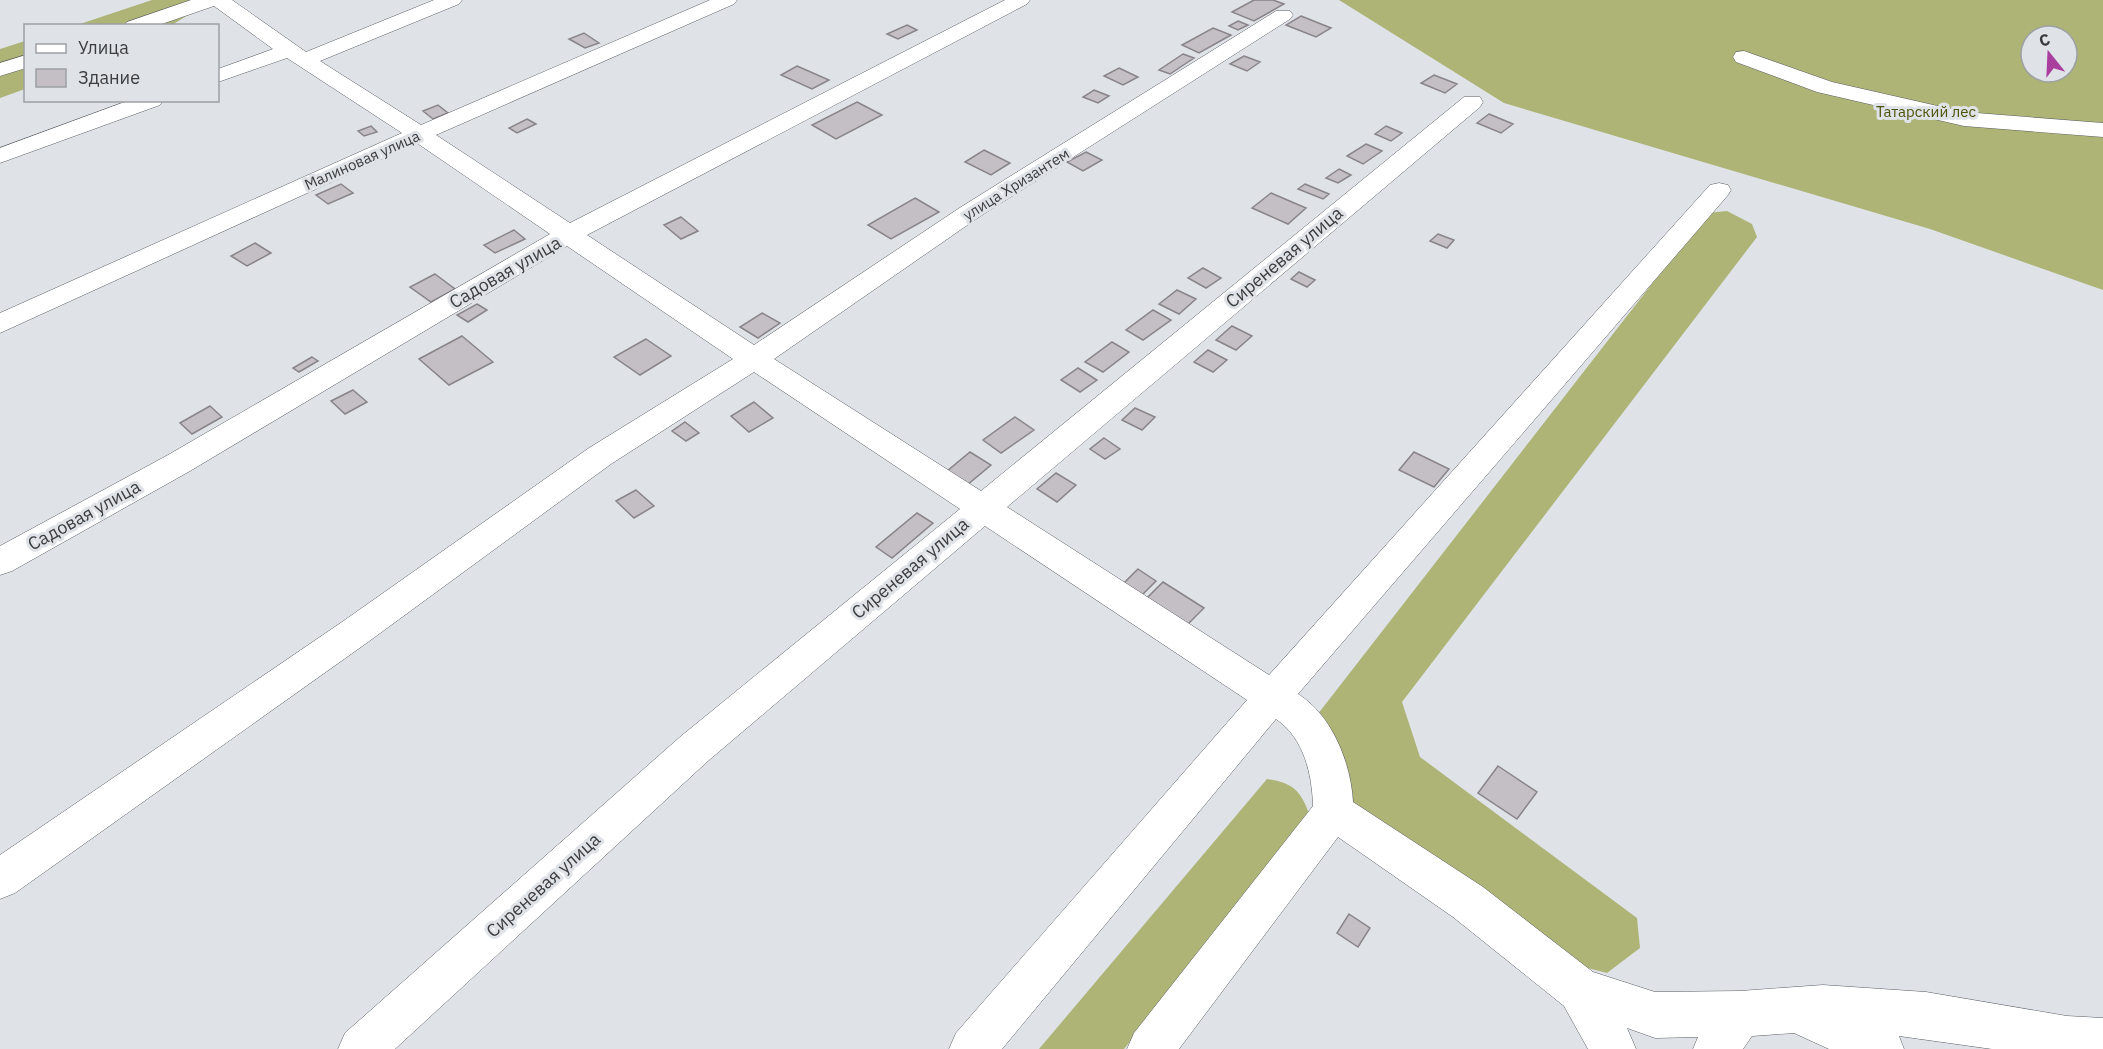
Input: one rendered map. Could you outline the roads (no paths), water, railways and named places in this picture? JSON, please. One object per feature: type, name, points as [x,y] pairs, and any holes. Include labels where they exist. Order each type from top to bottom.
[{"type":"street","points":[[140,24],[211,0]]},
{"type":"street","points":[[219,0],[296,55],[419,134],[754,360],[980,509],[1297,712],[1316,738],[1333,779],[1333,811],[1150,1049]]},
{"type":"street","points":[[219,76],[296,55],[452,0]]},
{"type":"street","name":"Малиновая улица","points":[[0,324],[419,134],[727,0]]},
{"type":"street","name":"Садовая улица","points":[[0,562],[179,463],[567,235],[798,113],[1020,0]]},
{"type":"street","name":"улица Хризантем","points":[[0,879],[346,639],[600,456],[754,360],[970,212],[1283,15]]},
{"type":"street","points":[[1744,57],[1825,87],[1964,119],[2103,130]]},
{"type":"street","points":[[0,69],[24,62]]},
{"type":"street","points":[[0,156],[147,102]]},
{"type":"street","name":"Сиреневая улица","points":[[361,1049],[694,749],[1472,102]]},
{"type":"street","points":[[972,1049],[1273,696],[1719,190]]},
{"type":"street","points":[[1333,811],[1468,902],[1580,990],[1655,1015],[1728,1032],[1797,1011],[1823,1008],[1926,1015],[2067,1039],[2103,1041]]},
{"type":"street","points":[[1580,990],[1613,1049]]},
{"type":"street","points":[[1797,1011],[1881,1049]]},
{"type":"park label","name":"Татарский лес","points":[[1926,111]]}]
